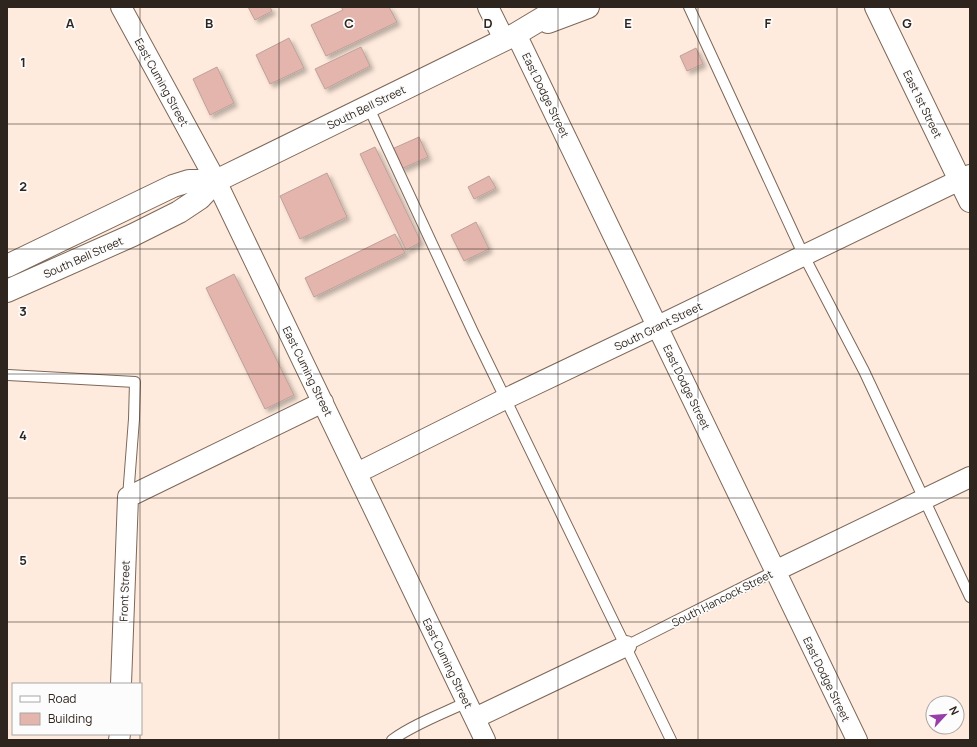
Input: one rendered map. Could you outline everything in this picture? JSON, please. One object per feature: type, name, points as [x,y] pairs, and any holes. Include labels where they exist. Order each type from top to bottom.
[{"type":"main road","name":"South Bell Street","points":[[12,289],[133,235],[179,212],[200,198],[216,181],[510,36],[561,7]]},
{"type":"main road","name":"South Bell Street","points":[[510,36],[588,7]]},
{"type":"main road","name":"East 1st Street","points":[[880,10],[965,178],[970,201]]},
{"type":"main road","name":"South Bell Street","points":[[11,265],[173,186],[189,181],[216,181]]},
{"type":"street","name":"East Cuming Street","points":[[121,7],[216,181],[485,740]]},
{"type":"street","name":"East Dodge Street","points":[[488,7],[510,36],[658,326],[857,740]]},
{"type":"street","name":"South Grant Street","points":[[357,473],[507,398],[965,178]]},
{"type":"street","points":[[128,497],[323,402]]},
{"type":"street","name":"South Hancock Street","points":[[775,571],[970,477]]},
{"type":"street","name":"Front Street","points":[[121,683],[128,497]]},
{"type":"street","name":"South Hancock Street","points":[[471,710],[626,646]]},
{"type":"lane","points":[[689,7],[804,256],[864,371],[970,597]]},
{"type":"lane","points":[[368,106],[473,332],[507,398],[671,740]]},
{"type":"lane","points":[[8,375],[135,382],[128,497]]},
{"type":"lane","name":"South Hancock Street","points":[[626,646],[775,571]]},
{"type":"lane","points":[[392,740],[420,724],[471,710]]},
{"type":"building","points":[[248,7],[270,7],[272,11],[255,20]]},
{"type":"building","points":[[341,7],[389,7],[397,22],[326,56],[311,25],[343,10]]},
{"type":"building","points":[[289,38],[304,68],[270,84],[256,55]]},
{"type":"building","points":[[361,47],[370,66],[325,89],[315,69]]},
{"type":"building","points":[[696,48],[703,64],[687,71],[680,56]]},
{"type":"building","points":[[217,67],[234,103],[210,115],[193,79]]},
{"type":"building","points":[[419,137],[428,157],[401,169],[392,149]]},
{"type":"building","points":[[375,147],[421,242],[406,250],[360,154]]},
{"type":"building","points":[[327,173],[347,217],[300,239],[280,196]]},
{"type":"building","points":[[489,176],[496,188],[474,199],[468,187]]},
{"type":"building","points":[[476,222],[489,249],[464,261],[451,235]]},
{"type":"building","points":[[395,234],[405,253],[314,297],[305,278]]},
{"type":"building","points":[[234,274],[294,395],[265,409],[206,288]]}]
